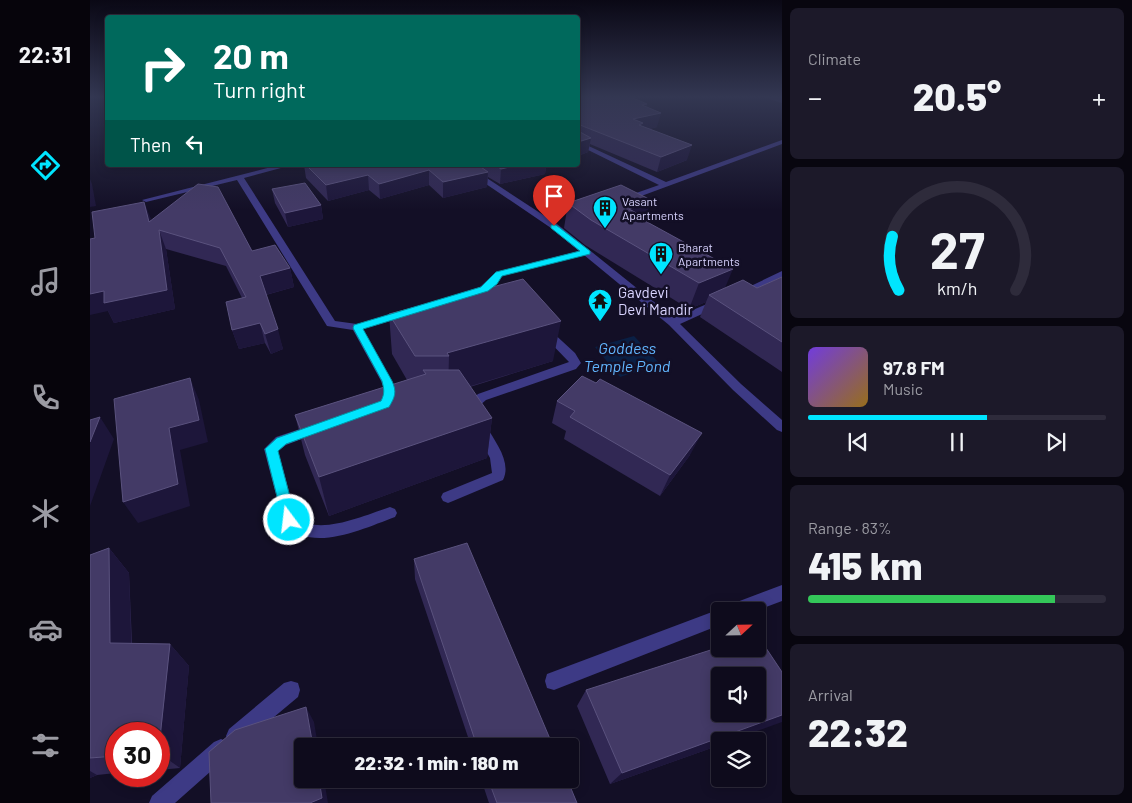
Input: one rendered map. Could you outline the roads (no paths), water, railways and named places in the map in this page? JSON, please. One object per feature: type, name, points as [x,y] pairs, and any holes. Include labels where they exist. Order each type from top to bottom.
[{"type":"street","points":[[617,203],[782,142]]},
{"type":"street","points":[[580,145],[666,185]]},
{"type":"street","points":[[146,200],[280,167]]},
{"type":"street","points":[[465,167],[558,225],[587,252],[674,323],[737,388],[782,427]]},
{"type":"street","points":[[239,177],[331,324],[358,328],[421,308]]},
{"type":"street","points":[[457,297],[498,285],[499,274],[587,252]]},
{"type":"street","points":[[674,323],[782,274]]},
{"type":"street","points":[[448,497],[491,480],[498,476],[500,470],[499,463],[468,404],[482,397],[565,369],[575,363],[571,356],[536,322]]},
{"type":"street","points":[[358,328],[390,389],[386,405]]},
{"type":"street","points":[[325,426],[281,441],[271,449],[289,520],[294,527],[302,531],[326,532],[390,513]]},
{"type":"street","points":[[758,602],[782,593]]},
{"type":"street","points":[[554,681],[711,620]]},
{"type":"street","points":[[159,803],[290,690]]},
{"type":"water","name":"Goddess Temple Pond","points":[[634,336],[660,364],[620,377],[595,347]]},
{"type":"place","name":"Vasant Apartments","points":[[605,229]]},
{"type":"place","name":"Bharat Apartments","points":[[661,275]]},
{"type":"place","name":"Gavdevi Devi Mandir","points":[[600,322]]}]
